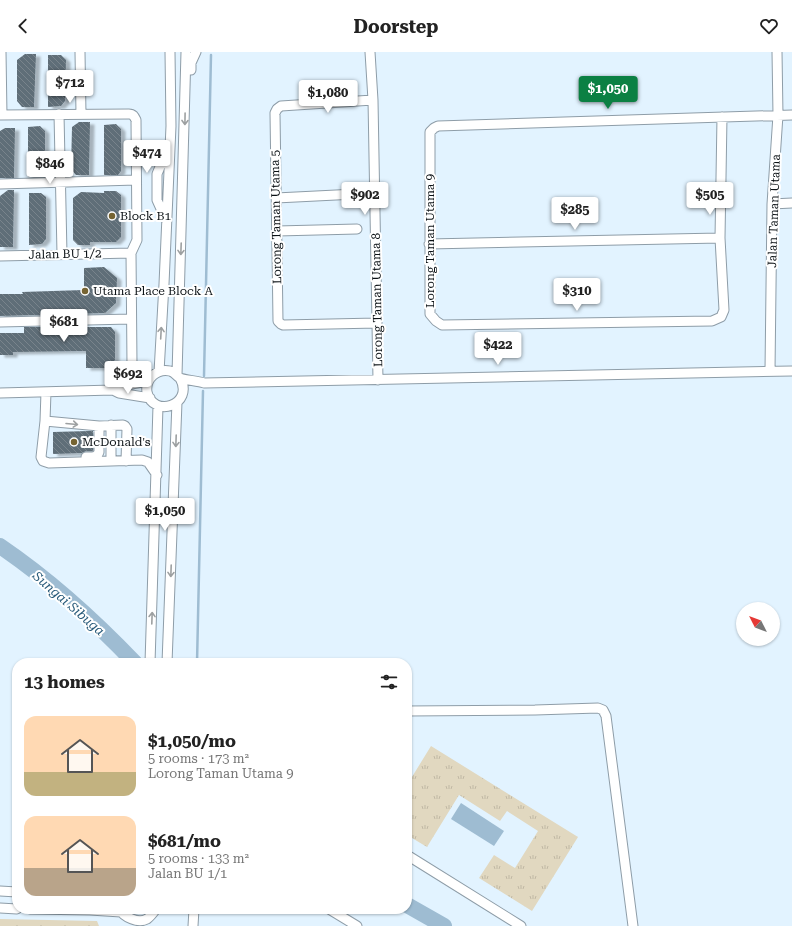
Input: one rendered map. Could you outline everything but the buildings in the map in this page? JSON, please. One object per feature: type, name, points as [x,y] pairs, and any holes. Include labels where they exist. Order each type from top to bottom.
[{"type":"street","points":[[0,52],[1,115],[129,114],[136,120],[137,240],[131,253],[132,364],[136,383]]},
{"type":"street","points":[[80,52],[81,114]]},
{"type":"street","points":[[166,52],[170,63]]},
{"type":"street","points":[[159,372],[171,126],[170,52]]},
{"type":"street","points":[[186,52],[179,376],[182,382],[183,392],[181,398],[173,405],[168,407],[158,406],[152,401],[147,393],[148,382],[159,372],[169,371],[179,376],[204,383],[792,370]]},
{"type":"street","points":[[186,96],[191,86],[191,62],[196,52]]},
{"type":"street","name":"Lorong Taman Utama 8","points":[[370,52],[373,100],[378,380]]},
{"type":"street","name":"Jalan Taman Utama","points":[[770,371],[772,204],[778,115],[777,52]]},
{"type":"street","name":"Lorong Taman Utama 5","points":[[373,100],[281,106],[275,113],[278,321],[281,324],[377,323]]},
{"type":"street","points":[[59,114],[62,254]]},
{"type":"street","name":"Lorong Taman Utama 9","points":[[722,116],[720,238],[724,310],[721,317],[712,321],[442,324],[436,321],[430,314],[430,132],[434,128],[438,126],[722,116],[792,115]]},
{"type":"street","points":[[0,184],[136,180]]},
{"type":"street","points":[[276,198],[356,194]]},
{"type":"street","points":[[772,204],[792,203]]},
{"type":"street","points":[[277,231],[357,229]]},
{"type":"street","points":[[429,244],[720,238]]},
{"type":"street","name":"Jalan BU 1/2","points":[[0,256],[131,253]]},
{"type":"street","points":[[0,322],[132,319]]},
{"type":"street","points":[[0,393],[113,390],[121,386],[148,382]]},
{"type":"street","points":[[183,392],[204,383]]},
{"type":"street","points":[[113,390],[119,393],[150,398]]},
{"type":"street","points":[[46,392],[41,458],[43,461],[49,463],[142,460],[148,462],[157,475]]},
{"type":"street","points":[[167,658],[177,402]]},
{"type":"street","points":[[151,658],[158,406]]},
{"type":"street","points":[[44,424],[48,455],[52,458],[96,457],[99,452],[99,426]]},
{"type":"street","points":[[44,424],[99,426],[123,425],[127,429],[126,461]]},
{"type":"street","points":[[111,425],[111,461]]},
{"type":"street","points":[[412,711],[598,708],[603,710],[606,716],[633,926]]},
{"type":"street","points":[[412,858],[521,926]]},
{"type":"street","points":[[0,891],[12,892]]},
{"type":"street","points":[[0,908],[12,909]]},
{"type":"street","points":[[122,914],[127,926]]},
{"type":"street","points":[[123,914],[128,918],[142,921],[151,914]]},
{"type":"street","points":[[148,926],[153,914]]},
{"type":"street","points":[[193,926],[194,914]]},
{"type":"street","points":[[337,914],[357,926]]},
{"type":"green space","points":[[431,746],[578,837],[532,911],[479,878],[494,855],[515,868],[538,831],[507,811],[500,821],[459,795],[427,847],[412,838],[412,777]]},
{"type":"green space","points":[[0,919],[97,921],[99,926],[0,926]]},
{"type":"water","points":[[461,803],[504,831],[494,846],[451,819]]},
{"type":"waterway","points":[[204,376],[211,55]]},
{"type":"waterway","points":[[197,658],[203,391]]},
{"type":"waterway","name":"Sungai Sibuga","points":[[0,546],[71,601],[104,631],[130,658]]},
{"type":"waterway","name":"Sungai Sibuga","points":[[412,908],[444,926]]},
{"type":"place","name":"Block B1","points":[[112,216]]},
{"type":"place","name":"Utama Place Block A","points":[[85,291]]},
{"type":"place","name":"McDonald's","points":[[74,442]]}]
